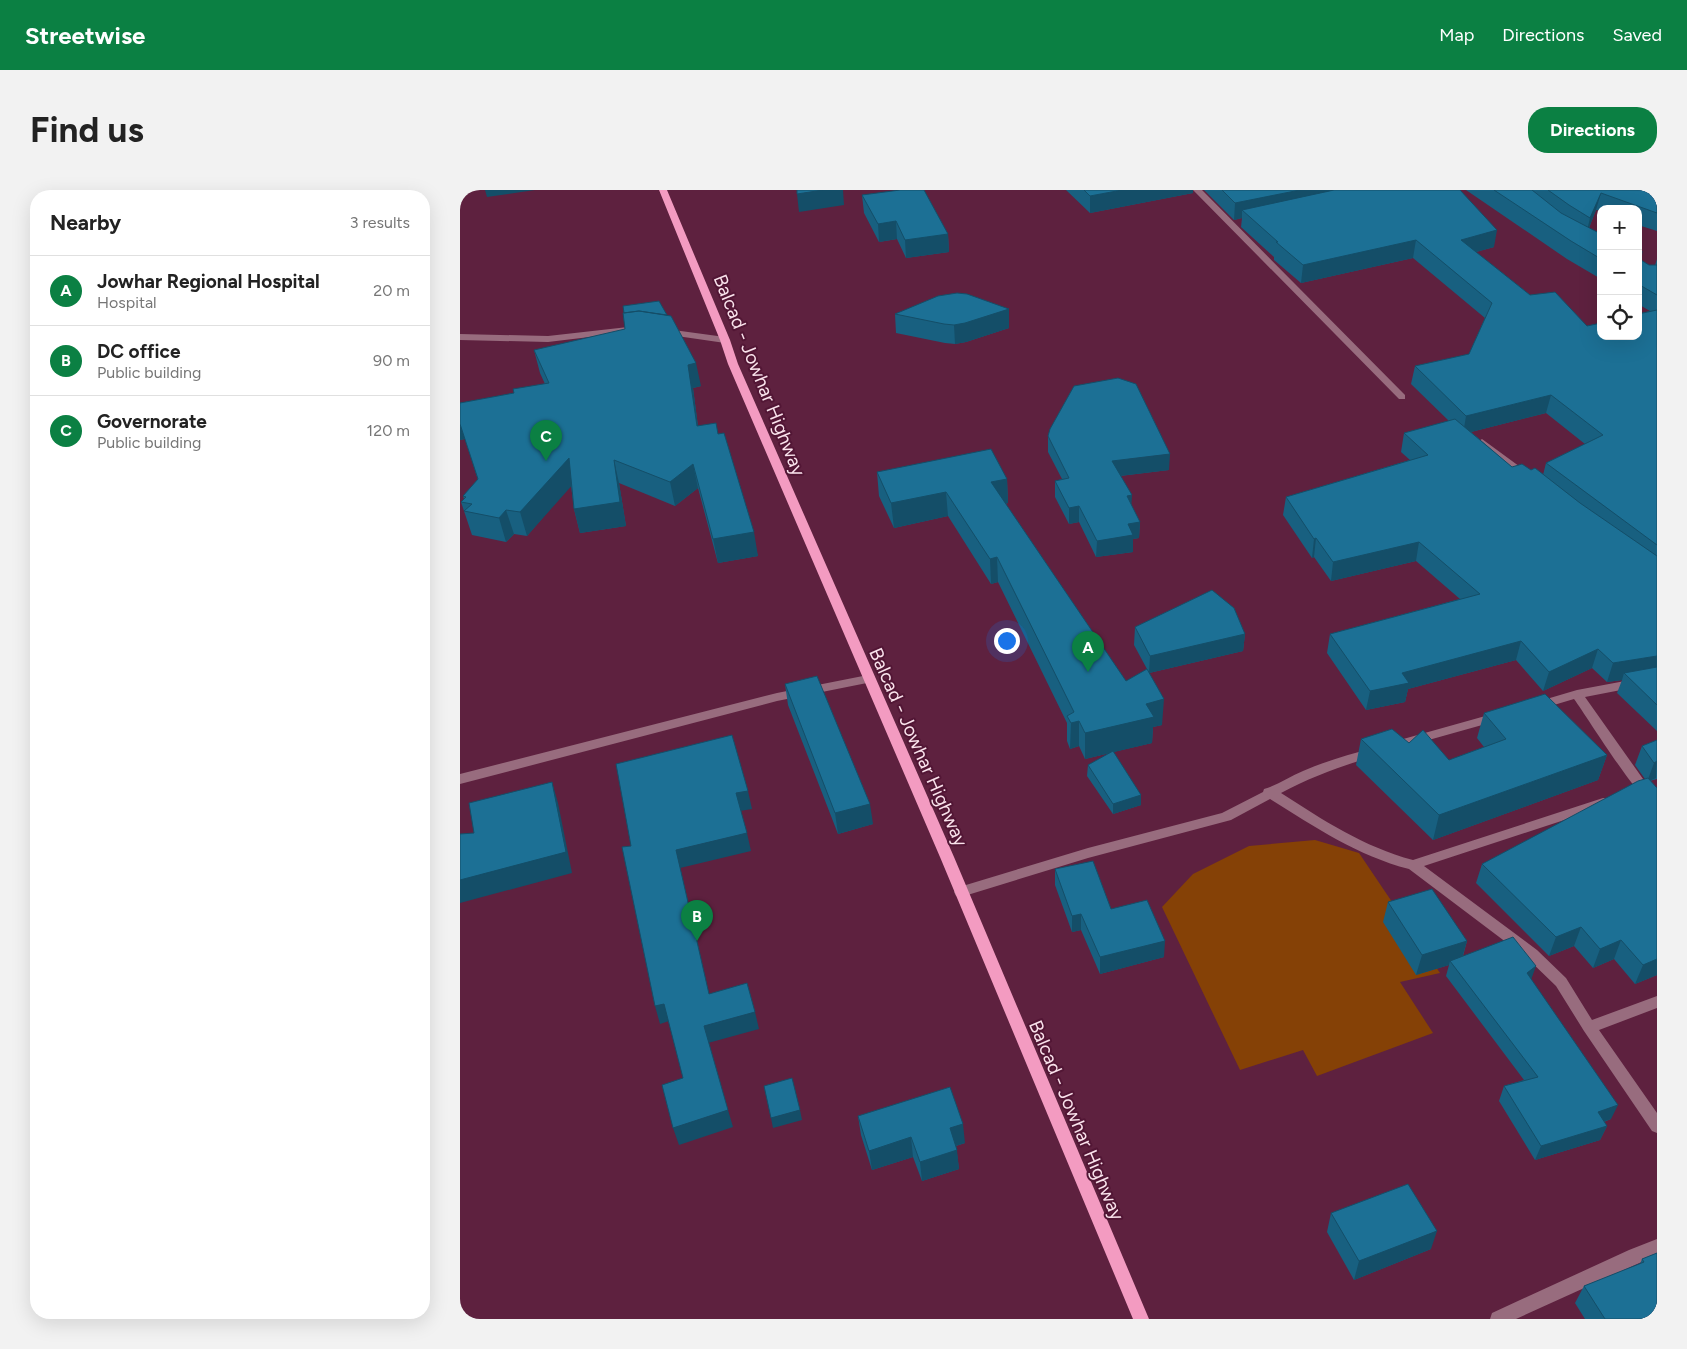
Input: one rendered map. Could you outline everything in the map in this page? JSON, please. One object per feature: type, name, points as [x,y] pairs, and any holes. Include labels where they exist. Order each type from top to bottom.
[{"type":"main road","name":"Balcad - Jowhar Highway","points":[[663,190],[725,340],[733,364],[961,892],[1141,1319]]},
{"type":"street","points":[[1197,190],[1236,224],[1402,396]]},
{"type":"street","points":[[460,337],[548,338],[635,330]]},
{"type":"street","points":[[653,330],[725,340]]},
{"type":"street","points":[[1482,442],[1535,483]]},
{"type":"street","points":[[460,779],[777,697],[868,679]]},
{"type":"street","points":[[961,892],[1088,853],[1226,816],[1269,792],[1335,763],[1577,694],[1657,679]]},
{"type":"street","points":[[1577,694],[1634,792],[1657,804]]},
{"type":"street","points":[[1413,865],[1657,785]]},
{"type":"street","points":[[1269,792],[1374,853],[1393,861],[1413,865],[1532,954],[1561,982],[1589,1027],[1657,1126]]},
{"type":"street","points":[[1589,1027],[1657,1002]]},
{"type":"street","points":[[1498,1319],[1635,1255],[1657,1247]]},
{"type":"shaded area","points":[[1315,840],[1359,853],[1440,973],[1400,982],[1433,1033],[1317,1076],[1303,1050],[1240,1070],[1162,907],[1193,874],[1249,846]]},
{"type":"building","points":[[797,190],[823,190],[797,194]]},
{"type":"building","points":[[900,190],[924,190],[948,234],[905,240],[896,221],[878,224],[862,195]]},
{"type":"building","points":[[1084,190],[1122,190],[1090,196]]},
{"type":"building","points":[[1222,190],[1300,190],[1235,203]]},
{"type":"building","points":[[1334,190],[1460,190],[1497,230],[1461,240],[1530,295],[1555,292],[1587,326],[1597,324],[1597,340],[1642,340],[1642,313],[1657,310],[1657,545],[1546,463],[1603,435],[1551,395],[1466,416],[1415,366],[1469,354],[1492,303],[1416,240],[1303,265],[1242,210]]},
{"type":"building","points":[[1494,190],[1532,190],[1561,213],[1597,232],[1597,257]]},
{"type":"building","points":[[1548,190],[1657,190],[1657,213],[1642,208],[1642,205],[1635,205],[1601,193],[1590,218]]},
{"type":"building","points":[[1642,261],[1649,265],[1657,265],[1657,295],[1642,286]]},
{"type":"building","points":[[957,293],[967,294],[1009,309],[954,325],[895,314],[938,296]]},
{"type":"building","points":[[659,301],[667,315],[639,311],[624,313],[623,306]]},
{"type":"building","points":[[639,311],[671,316],[696,363],[688,365],[697,426],[716,423],[718,434],[724,433],[754,532],[713,539],[693,464],[670,482],[614,460],[620,502],[574,509],[569,458],[520,512],[506,510],[499,518],[464,511],[472,504],[461,502],[466,497],[463,496],[478,479],[460,424],[460,403],[514,393],[513,389],[549,383],[534,350],[625,329],[623,313]]},
{"type":"building","points":[[1118,378],[1136,384],[1170,454],[1112,461],[1132,495],[1127,496],[1140,522],[1128,524],[1133,535],[1097,541],[1079,506],[1069,508],[1055,481],[1069,478],[1048,436],[1074,386]]},
{"type":"building","points":[[1455,419],[1512,467],[1522,464],[1531,470],[1535,468],[1580,503],[1657,556],[1657,656],[1613,663],[1598,649],[1549,672],[1521,641],[1402,673],[1409,683],[1370,691],[1330,634],[1480,594],[1419,542],[1333,562],[1316,538],[1314,539],[1286,497],[1428,455],[1404,433]]},
{"type":"building","points":[[991,449],[1007,479],[991,482],[1126,681],[1147,669],[1164,699],[1146,704],[1154,717],[1085,733],[1079,721],[1071,723],[1067,716],[1074,712],[997,557],[990,559],[946,492],[891,503],[877,472]]},
{"type":"building","points":[[1212,590],[1234,608],[1245,634],[1150,656],[1135,627]]},
{"type":"building","points":[[1657,667],[1657,705],[1624,673]]},
{"type":"building","points":[[817,676],[870,804],[835,813],[785,684]]},
{"type":"building","points":[[1545,694],[1607,755],[1439,815],[1361,739],[1392,729],[1409,743],[1423,730],[1449,760],[1506,739],[1484,713]]},
{"type":"building","points":[[732,735],[748,791],[736,793],[747,833],[676,850],[709,994],[747,983],[755,1012],[704,1026],[728,1110],[673,1128],[662,1085],[683,1078],[664,1004],[655,1006],[622,847],[631,846],[616,764]]},
{"type":"building","points":[[1657,740],[1657,761],[1654,763],[1642,746]]},
{"type":"building","points":[[1113,751],[1141,795],[1113,804],[1088,765]]},
{"type":"building","points":[[1648,778],[1657,788],[1657,959],[1643,965],[1621,940],[1600,949],[1581,927],[1556,937],[1482,864],[1638,781]]},
{"type":"building","points":[[552,782],[566,852],[460,880],[460,834],[474,833],[469,803]]},
{"type":"building","points":[[1093,861],[1111,909],[1147,900],[1165,941],[1100,957],[1081,914],[1072,916],[1055,869]]},
{"type":"building","points":[[1432,889],[1467,941],[1422,955],[1388,902]]},
{"type":"building","points":[[1513,937],[1536,966],[1527,973],[1618,1105],[1598,1112],[1607,1126],[1541,1146],[1504,1086],[1538,1077],[1450,961]]},
{"type":"building","points":[[792,1078],[800,1110],[771,1118],[764,1086]]},
{"type":"building","points":[[950,1087],[963,1124],[950,1128],[957,1150],[920,1162],[911,1137],[869,1151],[858,1116]]},
{"type":"building","points":[[1408,1184],[1437,1231],[1359,1261],[1331,1213]]},
{"type":"building","points":[[1657,1253],[1657,1319],[1605,1319],[1584,1286],[1644,1262],[1642,1259]]},
{"type":"place","name":"Governorate","points":[[546,461]]},
{"type":"place","name":"Jowhar Regional Hospital","points":[[1088,672]]},
{"type":"place","name":"DC office","points":[[697,941]]}]
